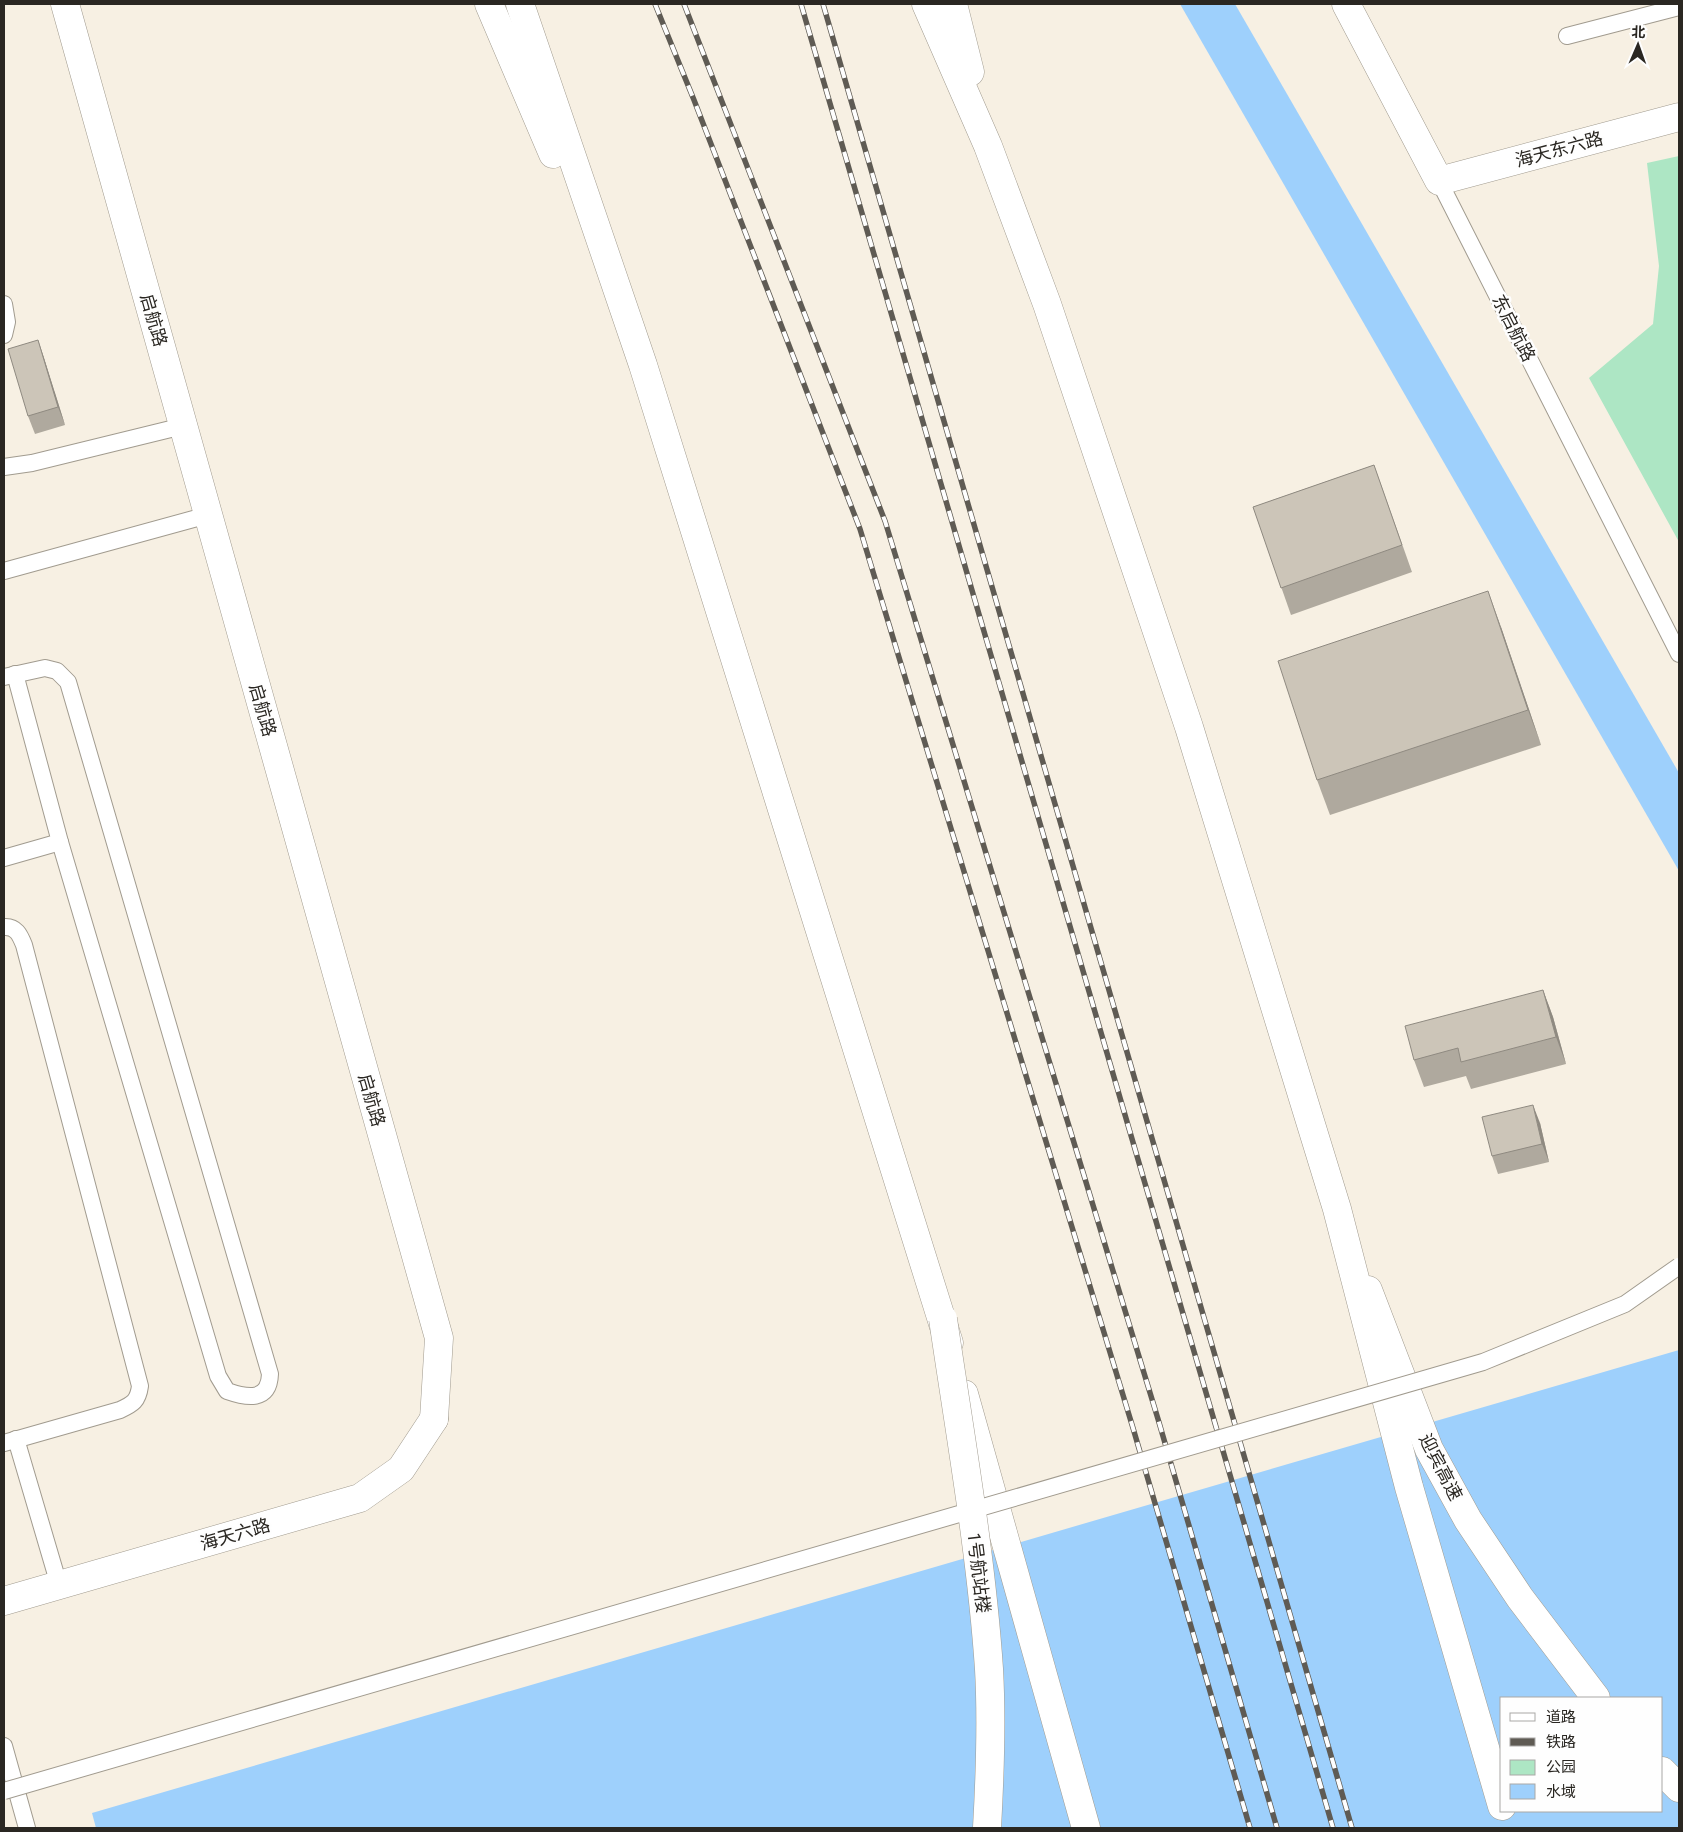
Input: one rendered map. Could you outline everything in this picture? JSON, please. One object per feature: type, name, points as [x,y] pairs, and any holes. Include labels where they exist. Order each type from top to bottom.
[{"type":"main road","name":"启航路","points":[[65,4],[439,1338],[434,1419]]},
{"type":"main road","points":[[490,4],[643,365]]},
{"type":"main road","points":[[520,4],[643,365],[943,1319],[1086,1828]]},
{"type":"main road","points":[[926,4],[988,146],[1047,304],[1189,727],[1337,1209],[1409,1487],[1500,1799]]},
{"type":"main road","points":[[953,4],[988,146]]},
{"type":"main road","name":"东启航路","points":[[1346,4],[1439,181]]},
{"type":"main road","name":"海天东六路","points":[[1439,181],[1679,117]]},
{"type":"main road","name":"迎宾高速","points":[[1337,1209],[1429,1449],[1468,1520],[1520,1598],[1595,1697]]},
{"type":"main road","name":"1号航站楼","points":[[943,1319],[982,1590],[989,1670],[991,1755],[987,1828]]},
{"type":"main road","name":"海天六路","points":[[4,1601],[360,1498],[401,1469],[434,1419]]},
{"type":"main road","points":[[1663,1772],[1679,1788]]},
{"type":"main road","points":[[1503,1812],[1508,1828]]},
{"type":"lane","points":[[1567,36],[1679,7]]},
{"type":"lane","name":"东启航路","points":[[1439,181],[1679,654]]},
{"type":"lane","points":[[4,304],[7,322],[4,335]]},
{"type":"lane","points":[[4,467],[32,463],[183,426]]},
{"type":"lane","points":[[4,571],[208,515]]},
{"type":"lane","points":[[45,668],[57,671],[68,682],[270,1374],[270,1384],[267,1390],[258,1395],[244,1397],[227,1391],[218,1376],[9,675],[45,668]]},
{"type":"lane","points":[[4,858],[60,842]]},
{"type":"lane","points":[[4,927],[14,929],[20,934],[24,945],[140,1386],[139,1397],[120,1410],[10,1441],[59,1586]]},
{"type":"lane","points":[[4,1791],[1483,1362],[1625,1304],[1679,1266]]},
{"type":"lane","points":[[4,1746],[27,1828]]},
{"type":"green space","points":[[1679,156],[1679,542],[1589,378],[1653,324],[1659,266],[1647,163]]},
{"type":"water","points":[[1180,4],[1235,4],[1679,773],[1679,871]]},
{"type":"water","points":[[1679,1350],[1679,1828],[96,1828],[92,1813]]},
{"type":"building","points":[[38,340],[58,407],[28,416],[8,349]]},
{"type":"building","points":[[1374,465],[1402,545],[1281,588],[1253,507]]},
{"type":"building","points":[[1488,591],[1528,710],[1317,780],[1278,661]]},
{"type":"building","points":[[1543,990],[1556,1037],[1461,1062],[1458,1048],[1414,1060],[1405,1026]]},
{"type":"building","points":[[1533,1105],[1542,1144],[1492,1156],[1482,1117]]},
{"type":"railway","points":[[655,4],[860,529],[1133,1428],[1250,1828]]},
{"type":"railway","points":[[684,4],[885,521],[1158,1419],[1277,1828]]},
{"type":"railway","points":[[801,4],[1333,1828]]},
{"type":"railway","points":[[823,4],[1352,1828]]}]
